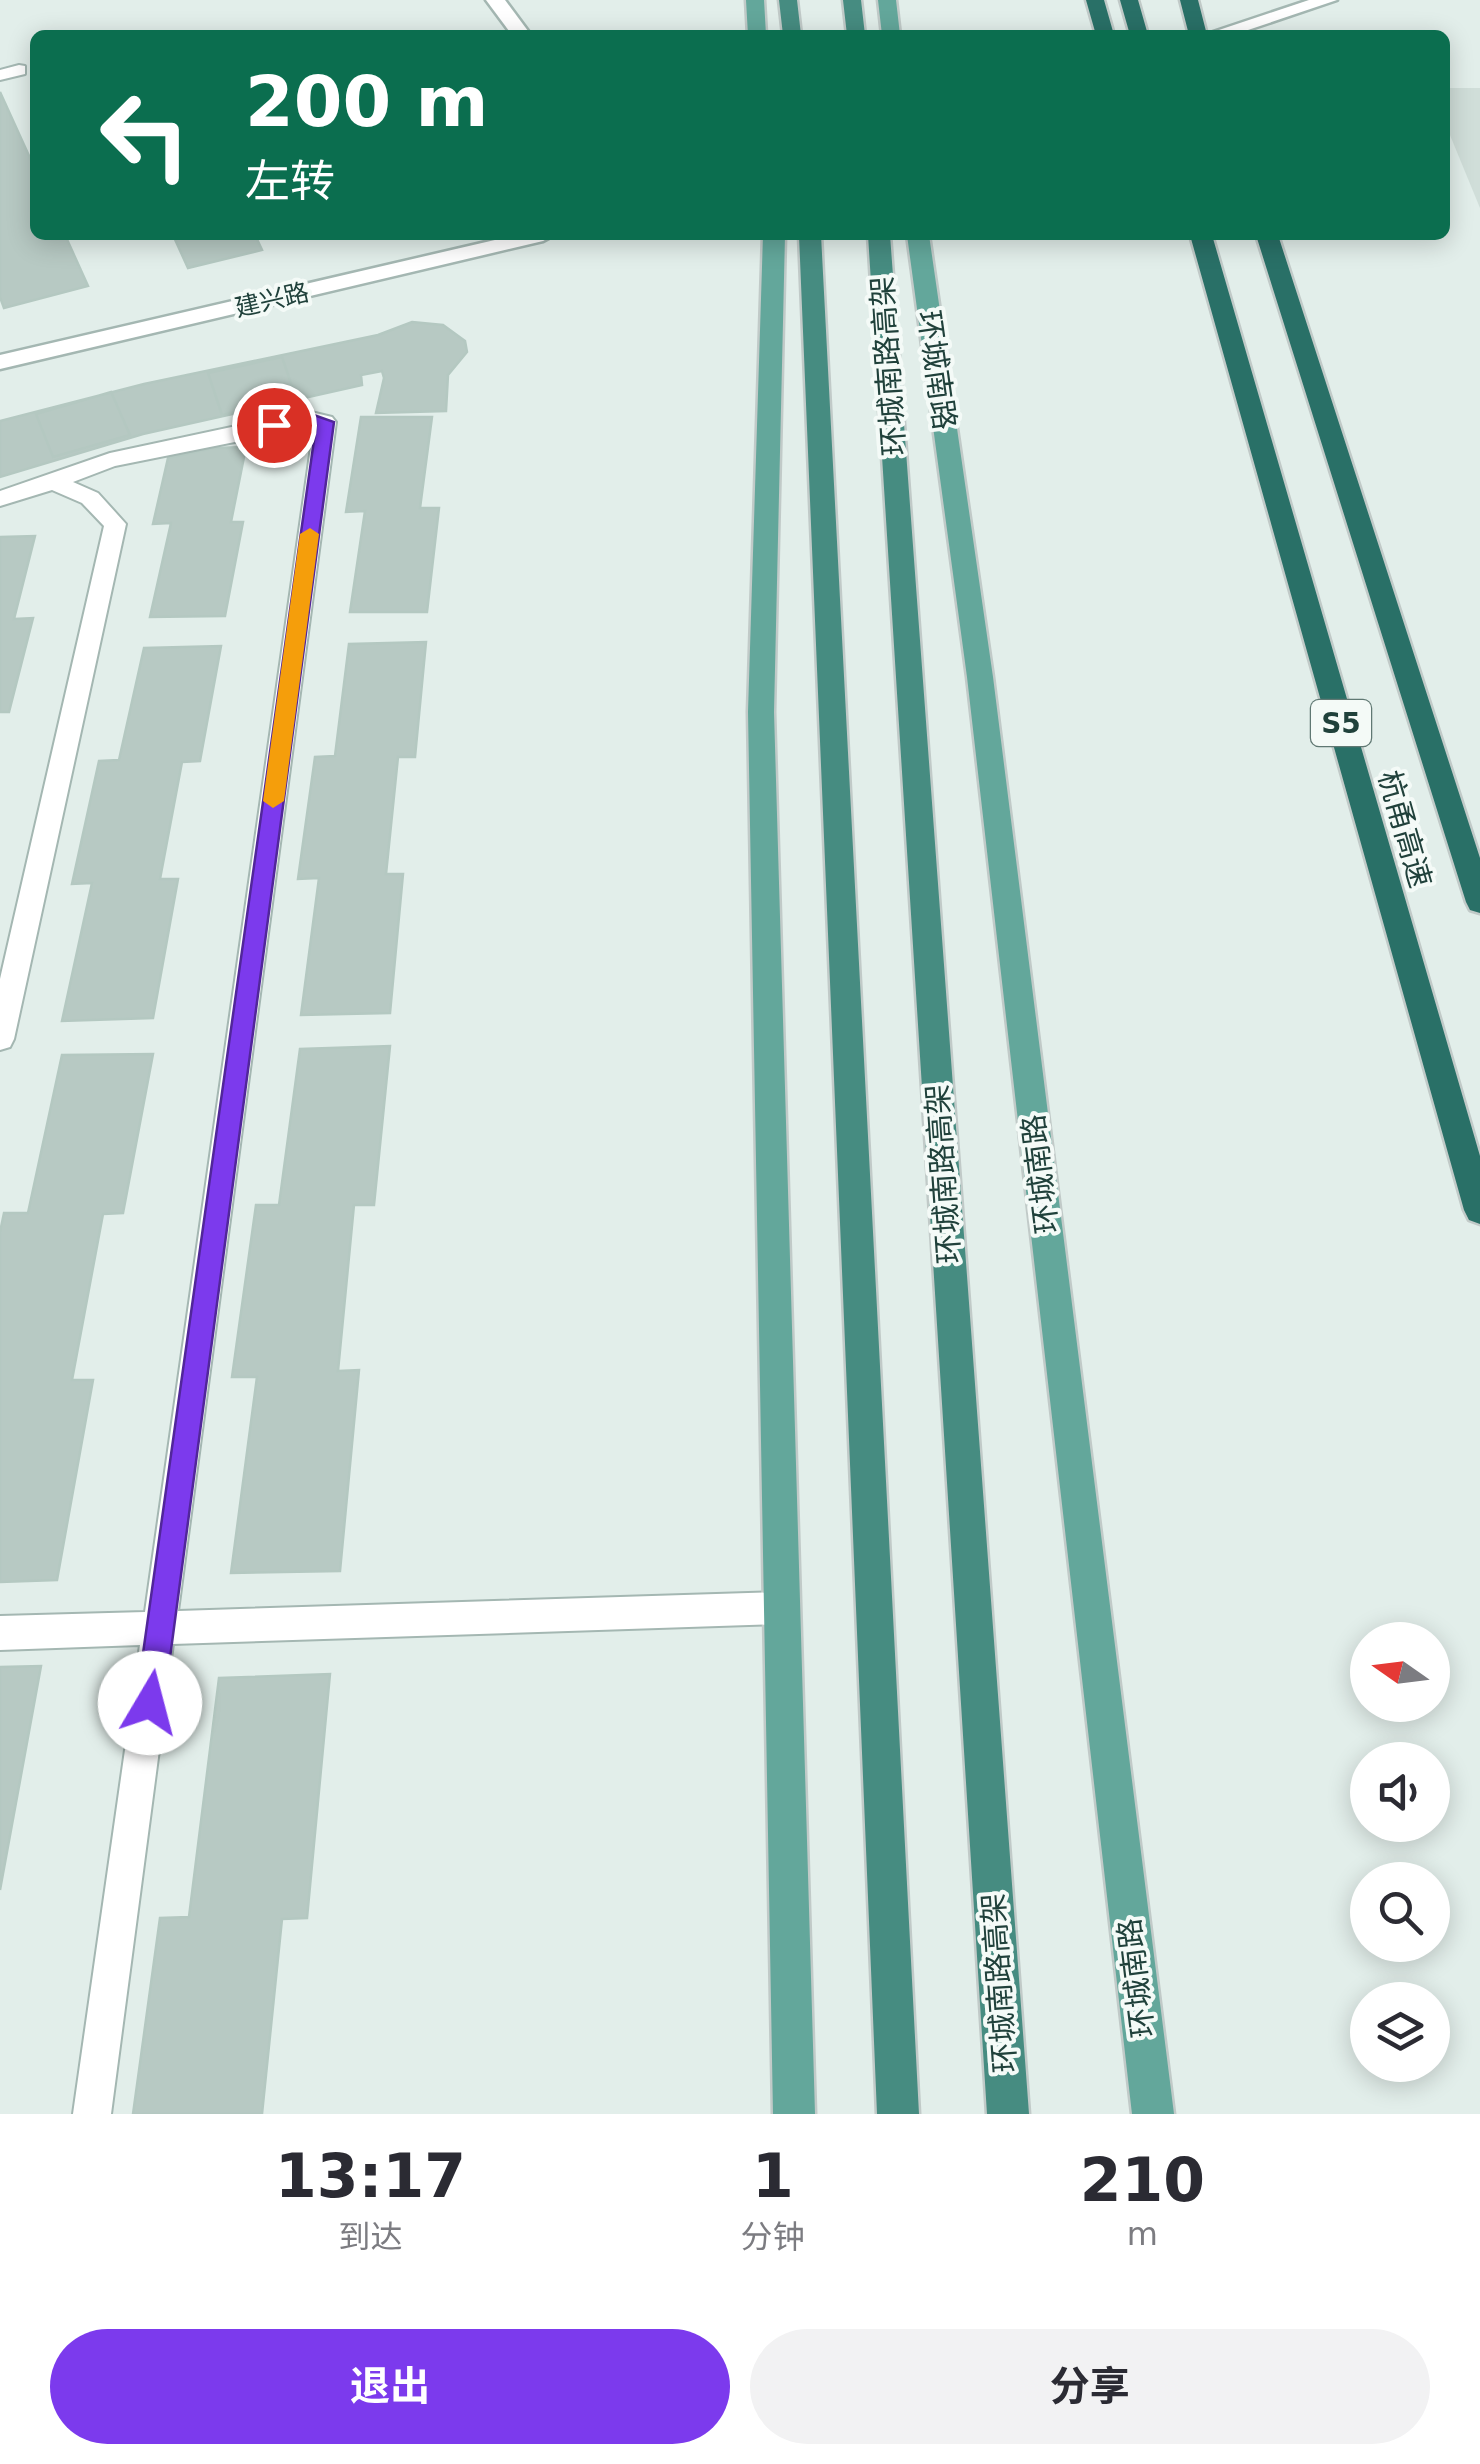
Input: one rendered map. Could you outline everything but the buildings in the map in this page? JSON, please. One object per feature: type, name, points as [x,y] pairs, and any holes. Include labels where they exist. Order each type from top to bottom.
[{"type":"highway","points":[[788,0],[791,30]]},
{"type":"highway","points":[[852,0],[855,30]]},
{"type":"highway","points":[[1129,0],[1138,30]]},
{"type":"highway","points":[[1189,0],[1197,30]]},
{"type":"highway","points":[[1096,2],[1104,30]]},
{"type":"highway","points":[[810,240],[898,2114]]},
{"type":"highway","name":"环城南路高架","points":[[878,240],[1008,2114]]},
{"type":"highway","points":[[1187,240],[1232,340]]},
{"type":"highway","name":"杭甬高速","points":[[1202,240],[1480,1210]]},
{"type":"highway","name":"杭甬高速","points":[[1269,240],[1480,902]]},
{"type":"main road","points":[[755,0],[757,30]]},
{"type":"main road","points":[[887,0],[890,30]]},
{"type":"main road","points":[[774,240],[761,712],[794,2114]]},
{"type":"main road","name":"环城南路","points":[[919,240],[980,678],[1153,2114]]},
{"type":"street","points":[[495,0],[518,30]]},
{"type":"street","points":[[1229,30],[1328,0]]},
{"type":"street","name":"建兴路","points":[[0,362],[522,240]]},
{"type":"lane","points":[[0,499],[128,456],[308,418],[325,422],[92,2114]]},
{"type":"lane","points":[[0,1040],[115,524],[90,498],[53,482]]},
{"type":"lane","points":[[0,1633],[782,1608]]},
{"type":"shaded area","points":[[1450,88],[1480,88],[1480,208],[1450,135]]},
{"type":"slow traffic","points":[[273,801],[310,534]]},
{"type":"route","points":[[150,1703],[325,422],[308,418],[274,425]]}]
